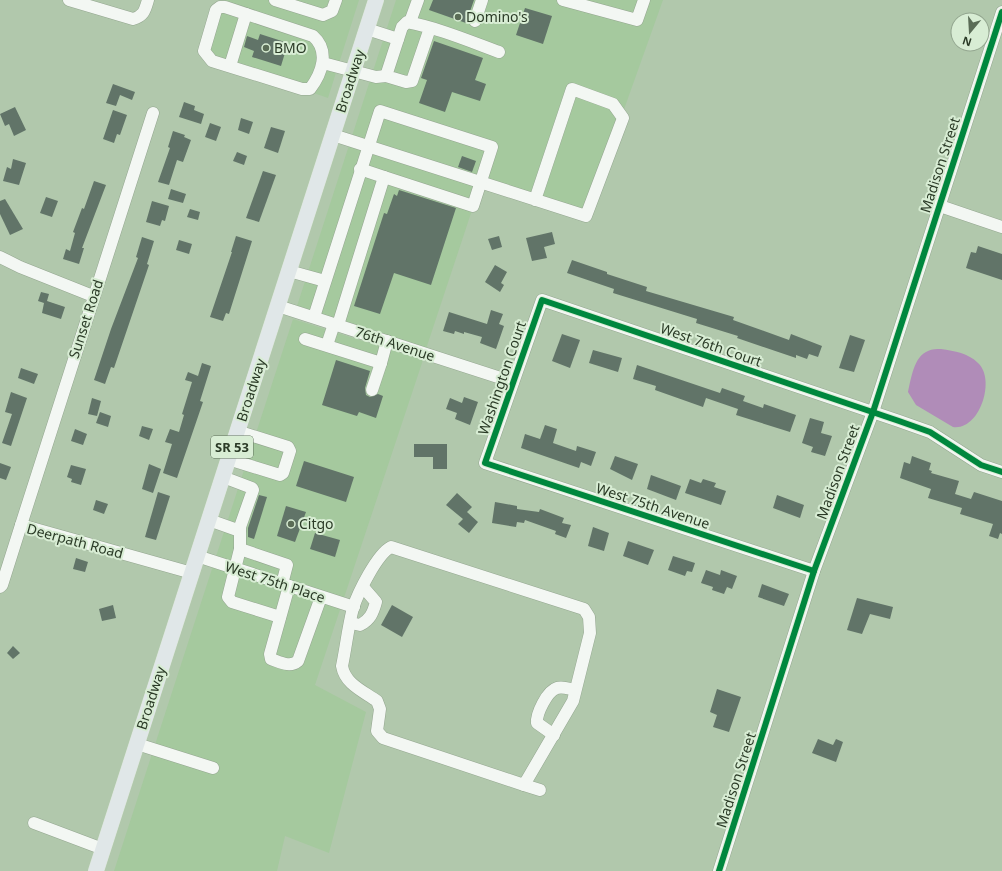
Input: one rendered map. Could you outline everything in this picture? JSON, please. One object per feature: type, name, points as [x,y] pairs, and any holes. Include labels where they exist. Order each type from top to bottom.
[{"type":"main road","name":"Broadway","points":[[96,871],[376,0]]},
{"type":"street","points":[[69,0],[133,19],[140,17],[148,0]]},
{"type":"street","points":[[275,0],[323,15],[332,11],[336,0]]},
{"type":"street","points":[[410,22],[418,0]]},
{"type":"street","points":[[475,21],[482,0]]},
{"type":"street","points":[[563,0],[637,20],[644,0]]},
{"type":"street","points":[[220,7],[225,7],[313,36],[321,43],[324,50],[323,63],[310,89],[302,89],[212,61],[204,51],[216,10],[220,7]]},
{"type":"street","name":"Madison Street","points":[[719,871],[814,572],[873,412],[1002,12]]},
{"type":"street","points":[[230,66],[246,14]]},
{"type":"street","points":[[386,76],[404,23],[410,22],[430,28],[499,52]]},
{"type":"street","points":[[323,63],[376,77],[386,76],[406,82],[412,81],[430,28]]},
{"type":"street","points":[[367,29],[398,39]]},
{"type":"street","points":[[332,135],[481,182],[535,200],[586,216],[623,118],[613,104],[572,89],[535,200]]},
{"type":"street","points":[[314,317],[367,146],[380,111],[492,147],[474,206],[360,169]]},
{"type":"street","name":"Sunset Road","points":[[21,526],[93,296],[153,113]]},
{"type":"street","points":[[327,346],[336,325],[384,177]]},
{"type":"street","points":[[940,206],[1002,227]]},
{"type":"street","points":[[0,256],[20,268],[93,296]]},
{"type":"street","points":[[289,271],[325,281]]},
{"type":"street","name":"West 76th Court","points":[[542,300],[930,432],[981,465],[1002,472]]},
{"type":"street","name":"Washington Court","points":[[485,463],[542,300]]},
{"type":"street","name":"76th Avenue","points":[[278,306],[513,382]]},
{"type":"street","points":[[305,339],[381,363]]},
{"type":"street","points":[[372,390],[388,341]]},
{"type":"street","points":[[228,459],[280,475],[283,473],[290,451],[288,447],[238,431]]},
{"type":"street","name":"West 75th Avenue","points":[[485,463],[814,572]]},
{"type":"street","points":[[223,476],[252,488],[240,531],[240,549],[228,592],[228,597],[232,602],[280,617]]},
{"type":"street","points":[[209,520],[240,531]]},
{"type":"street","name":"Deerpath Road","points":[[0,587],[2,585],[21,526],[192,573]]},
{"type":"street","points":[[524,785],[573,701],[590,633],[590,617],[584,609],[391,547],[384,550],[376,561],[354,607],[342,666],[344,674],[351,684],[377,701],[380,710],[377,731],[383,738],[524,785],[540,790]]},
{"type":"street","points":[[240,549],[288,566],[280,617],[270,654],[271,659],[288,665],[295,664],[298,661],[321,597]]},
{"type":"street","name":"West 75th Place","points":[[197,556],[354,607]]},
{"type":"street","points":[[267,579],[273,561]]},
{"type":"street","points":[[351,623],[360,625],[368,621],[376,602],[363,587]]},
{"type":"street","points":[[554,735],[537,723],[537,716],[549,694],[556,688],[564,687],[575,690]]},
{"type":"street","points":[[137,744],[213,768]]},
{"type":"street","points":[[34,823],[103,849]]},
{"type":"shaded area","points":[[225,0],[359,0],[328,98],[207,56]]},
{"type":"shaded area","points":[[396,0],[663,0],[586,216],[481,183],[426,349],[297,306]]},
{"type":"shaded area","points":[[293,319],[423,360],[315,685],[366,712],[329,853],[285,836],[277,871],[114,871]]},
{"type":"shaded area","points":[[941,349],[970,357],[978,363],[983,371],[985,391],[978,413],[971,421],[963,426],[953,427],[916,405],[908,392],[914,368],[919,358],[930,350]]},
{"type":"building","name":"Domino's","points":[[433,0],[474,0],[466,23],[429,10]]},
{"type":"building","points":[[525,8],[552,16],[543,44],[516,35]]},
{"type":"building","name":"BMO","points":[[260,34],[288,43],[281,66],[252,57],[254,51],[244,47],[247,36],[258,40]]},
{"type":"building","points":[[434,41],[483,58],[475,80],[486,84],[480,101],[452,92],[445,112],[419,103],[427,80],[421,78]]},
{"type":"building","points":[[113,84],[135,92],[132,100],[120,95],[116,106],[106,103]]},
{"type":"building","points":[[184,102],[195,106],[194,110],[204,114],[201,124],[179,117]]},
{"type":"building","points":[[15,107],[26,130],[14,136],[9,124],[5,126],[0,114]]},
{"type":"building","points":[[113,110],[127,115],[120,135],[117,134],[114,143],[103,139]]},
{"type":"building","points":[[241,118],[253,122],[249,134],[238,130]]},
{"type":"building","points":[[210,123],[221,127],[216,141],[205,137]]},
{"type":"building","points":[[271,127],[285,131],[278,153],[264,148]]},
{"type":"building","points":[[173,131],[185,135],[184,137],[191,140],[183,162],[177,160],[169,185],[158,182],[170,148],[168,147]]},
{"type":"building","points":[[237,152],[247,156],[244,165],[233,161]]},
{"type":"building","points":[[462,156],[476,161],[472,172],[458,167]]},
{"type":"building","points":[[13,159],[26,163],[19,185],[3,181],[7,167],[11,169]]},
{"type":"building","points":[[263,171],[276,175],[259,222],[246,218]]},
{"type":"building","points":[[94,181],[106,185],[82,248],[84,248],[79,264],[63,259],[66,249],[70,251],[75,233],[73,232],[82,208],[84,209]]},
{"type":"building","points":[[171,189],[186,194],[183,203],[168,199]]},
{"type":"building","points":[[399,190],[456,208],[431,285],[394,273],[380,314],[354,306],[384,213],[387,214],[394,194],[397,196]]},
{"type":"building","points":[[46,197],[58,201],[52,217],[40,213]]},
{"type":"building","points":[[5,199],[23,229],[10,235],[0,214],[0,201]]},
{"type":"building","points":[[152,201],[169,206],[165,221],[162,220],[160,226],[146,222]]},
{"type":"building","points":[[190,209],[200,212],[198,220],[187,217]]},
{"type":"building","points":[[552,232],[555,244],[544,247],[547,258],[532,261],[526,238]]},
{"type":"building","points":[[236,236],[252,241],[229,314],[226,313],[223,321],[210,317]]},
{"type":"building","points":[[499,236],[502,247],[492,250],[488,239]]},
{"type":"building","points":[[142,237],[154,241],[147,264],[149,265],[114,368],[111,367],[105,384],[94,380],[111,329],[138,258],[136,257]]},
{"type":"building","points":[[179,240],[192,244],[189,254],[176,250]]},
{"type":"building","points":[[978,246],[1002,254],[1002,280],[966,268],[971,252],[976,253]]},
{"type":"building","points":[[572,260],[607,272],[607,274],[647,287],[646,291],[734,317],[733,320],[789,340],[791,334],[822,346],[818,357],[809,354],[807,359],[796,355],[796,358],[737,338],[738,336],[696,323],[697,319],[613,293],[614,289],[567,273]]},
{"type":"building","points":[[495,265],[507,272],[501,283],[504,285],[500,292],[485,282]]},
{"type":"building","points":[[41,292],[49,294],[47,301],[65,307],[61,319],[42,313],[44,303],[38,301]]},
{"type":"building","points":[[491,310],[503,314],[499,324],[504,326],[496,349],[480,343],[482,337],[464,332],[464,334],[455,331],[454,334],[443,331],[449,312],[487,324]]},
{"type":"building","points":[[562,334],[580,340],[570,368],[552,361]]},
{"type":"building","points":[[850,335],[865,340],[854,372],[839,368]]},
{"type":"building","points":[[593,350],[622,358],[618,372],[589,363]]},
{"type":"building","points":[[336,360],[370,371],[365,388],[366,395],[370,397],[378,394],[383,396],[376,418],[359,412],[357,416],[322,405]]},
{"type":"building","points":[[202,363],[211,366],[200,401],[203,402],[177,478],[163,473],[172,444],[165,442],[170,429],[179,432],[184,415],[182,414],[192,382],[185,380],[188,372],[198,376]]},
{"type":"building","points":[[637,365],[720,393],[722,388],[745,396],[743,401],[763,408],[764,404],[796,415],[790,432],[736,415],[738,409],[706,398],[703,407],[655,390],[656,386],[633,379]]},
{"type":"building","points":[[21,368],[38,374],[34,384],[18,378]]},
{"type":"building","points":[[11,392],[27,398],[11,446],[2,443],[12,414],[5,412]]},
{"type":"building","points":[[464,397],[478,402],[470,425],[455,419],[457,413],[446,409],[450,398],[462,403]]},
{"type":"building","points":[[92,398],[101,401],[97,416],[88,414]]},
{"type":"building","points":[[100,412],[111,416],[108,427],[96,423]]},
{"type":"building","points":[[810,418],[824,422],[821,433],[832,436],[825,456],[811,452],[813,447],[802,443]]},
{"type":"building","points":[[545,425],[557,429],[553,443],[576,451],[577,446],[596,452],[591,466],[581,462],[579,468],[521,448],[525,434],[540,439]]},
{"type":"building","points":[[142,426],[153,429],[149,440],[139,436]]},
{"type":"building","points":[[75,429],[87,434],[83,445],[71,441]]},
{"type":"building","points":[[414,444],[447,444],[447,469],[433,469],[433,457],[414,457]]},
{"type":"building","points":[[615,456],[638,464],[632,480],[610,469]]},
{"type":"building","points":[[912,456],[931,463],[929,470],[932,471],[931,473],[959,481],[955,494],[971,499],[974,492],[1002,501],[1002,534],[1000,533],[998,539],[989,536],[993,524],[960,514],[962,508],[928,498],[931,489],[900,478],[904,462],[910,464]]},
{"type":"building","points":[[304,461],[354,477],[346,502],[296,486]]},
{"type":"building","points":[[0,463],[11,467],[6,480],[0,478]]},
{"type":"building","points":[[149,464],[161,469],[153,493],[142,489]]},
{"type":"building","points":[[71,465],[86,469],[81,485],[71,482],[72,479],[67,477]]},
{"type":"building","points":[[651,475],[681,486],[676,500],[647,489]]},
{"type":"building","points":[[690,479],[701,483],[703,479],[716,483],[714,487],[726,491],[721,505],[685,493]]},
{"type":"building","points":[[158,492],[170,496],[156,540],[145,537]]},
{"type":"building","points":[[457,493],[472,507],[467,512],[478,522],[469,533],[458,524],[463,519],[446,505]]},
{"type":"building","name":"Citgo","points":[[259,495],[267,497],[254,539],[248,537],[248,528]]},
{"type":"building","points":[[777,495],[804,505],[800,518],[773,508]]},
{"type":"building","points":[[96,500],[108,504],[104,514],[93,510]]},
{"type":"building","points":[[495,502],[517,506],[517,509],[539,512],[540,509],[564,518],[562,523],[571,525],[566,538],[555,534],[556,531],[525,520],[524,523],[517,522],[516,527],[492,523]]},
{"type":"building","name":"Citgo","points":[[286,506],[306,512],[295,542],[277,536]]},
{"type":"building","points":[[593,527],[609,533],[604,551],[588,546]]},
{"type":"building","points":[[315,533],[340,540],[335,557],[310,549]]},
{"type":"building","points":[[628,541],[654,550],[648,565],[623,556]]},
{"type":"building","points":[[673,556],[695,563],[692,572],[687,571],[685,576],[668,570]]},
{"type":"building","points":[[76,558],[88,562],[85,572],[73,569]]},
{"type":"building","points":[[706,570],[720,575],[721,570],[737,576],[732,589],[727,587],[724,594],[712,590],[713,587],[701,583]]},
{"type":"building","points":[[762,584],[789,594],[784,606],[758,597]]},
{"type":"building","points":[[857,598],[893,607],[890,619],[870,614],[862,634],[847,630]]},
{"type":"building","points":[[113,605],[116,618],[102,621],[99,609]]},
{"type":"building","points":[[392,605],[413,617],[402,637],[381,625]]},
{"type":"building","points":[[13,646],[20,653],[13,659],[7,653]]},
{"type":"building","points":[[717,689],[741,697],[729,732],[713,727],[717,715],[710,712]]},
{"type":"building","points":[[818,739],[833,745],[836,739],[843,742],[836,762],[812,753]]},
{"type":"cycle path","points":[[719,871],[814,571],[873,412],[1002,12]]},
{"type":"cycle path","points":[[814,571],[485,463],[542,300],[930,432],[981,465],[1002,472]]},
{"type":"place","name":"Domino's","points":[[458,17]]},
{"type":"place","name":"BMO","points":[[266,48]]},
{"type":"place","name":"Citgo","points":[[291,524]]}]
